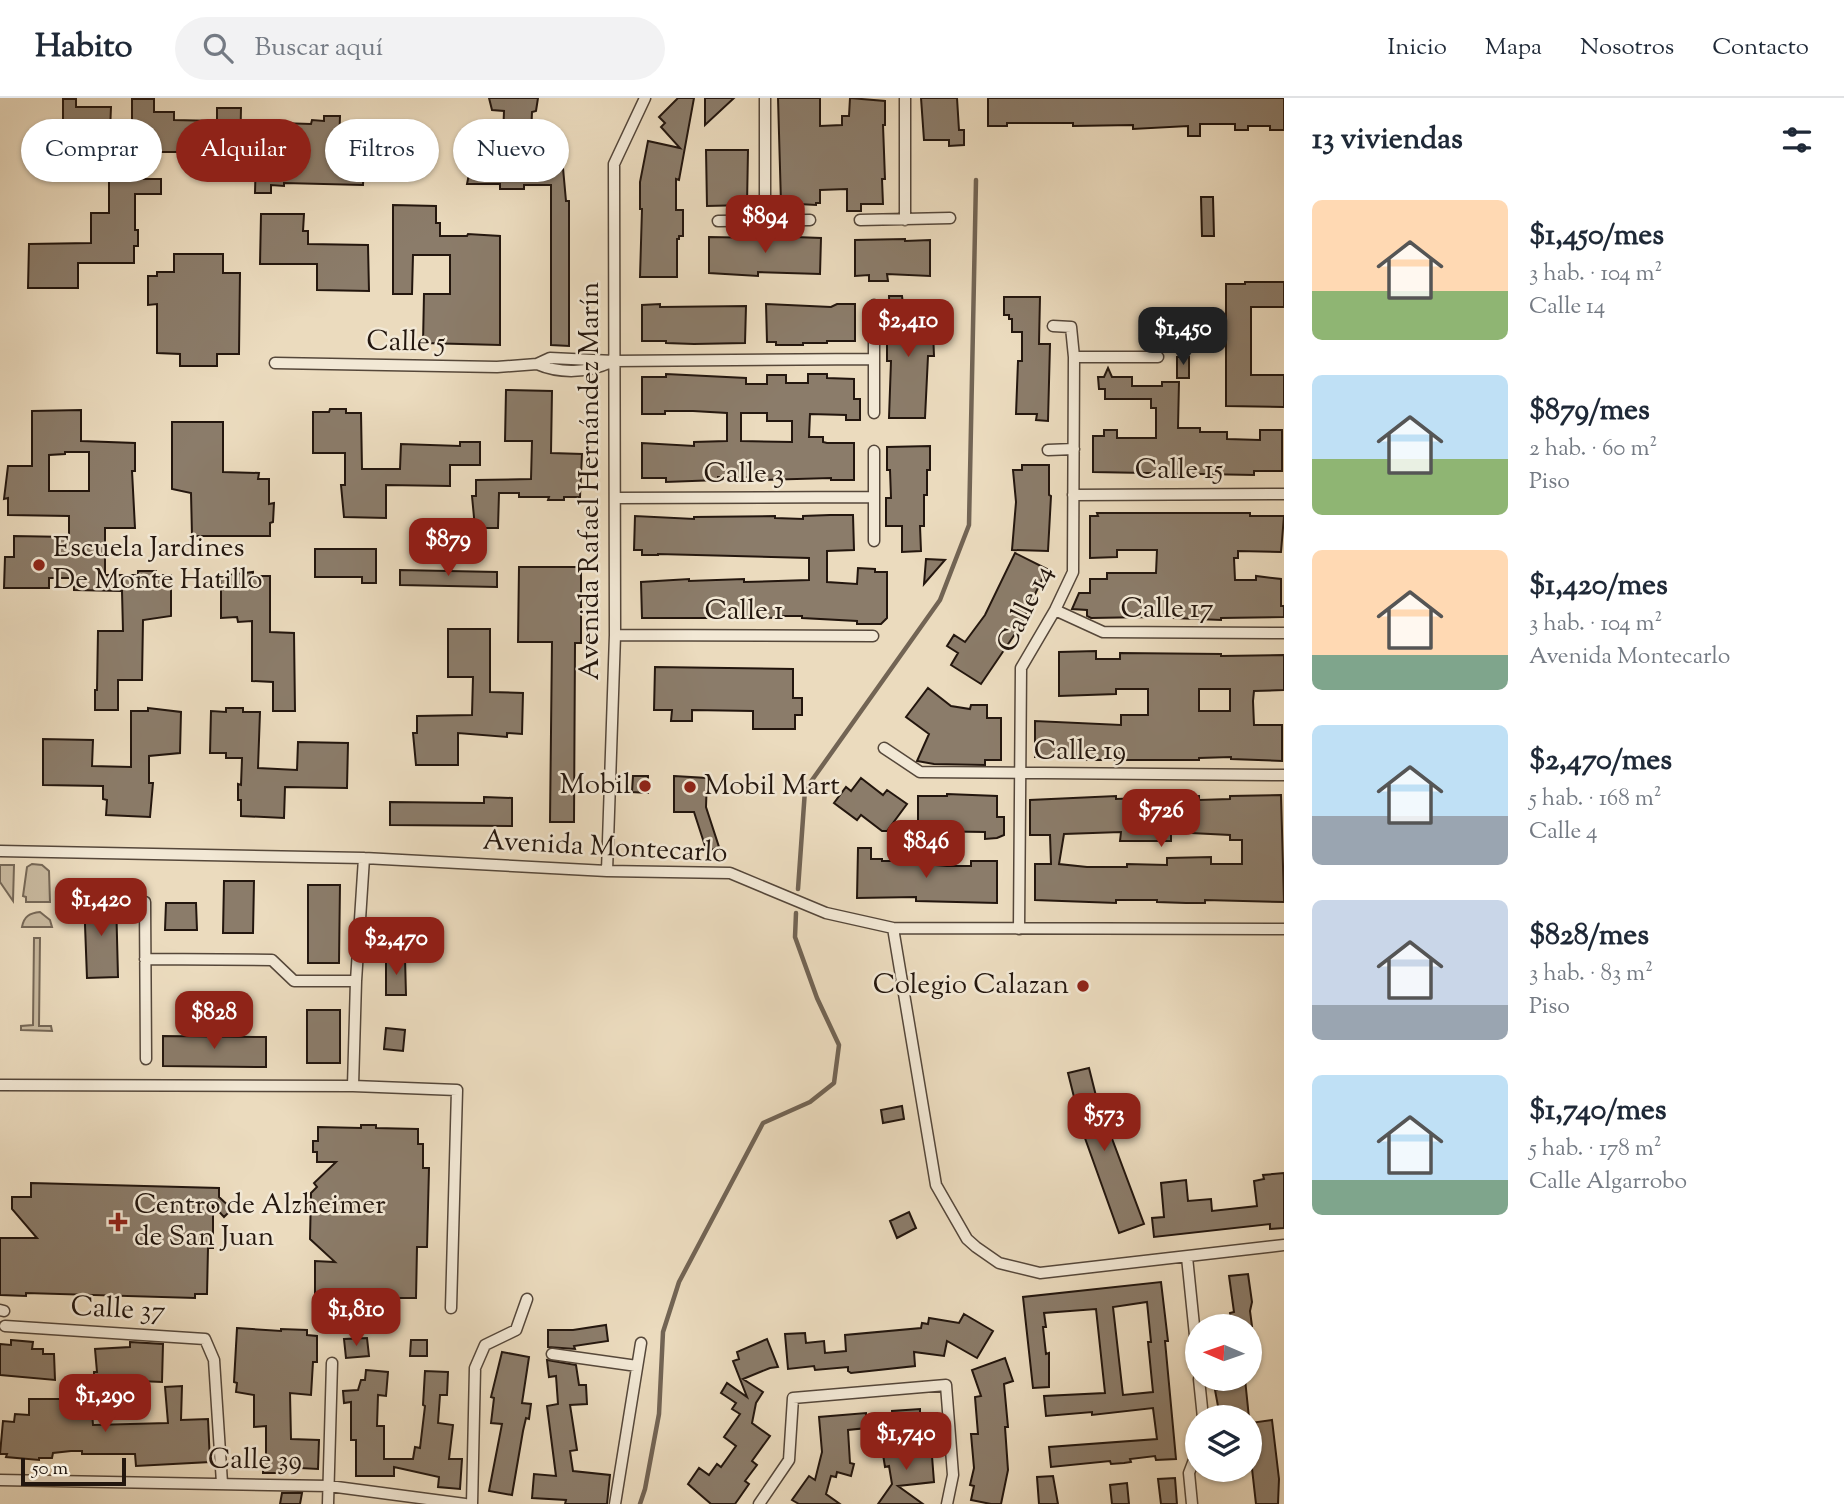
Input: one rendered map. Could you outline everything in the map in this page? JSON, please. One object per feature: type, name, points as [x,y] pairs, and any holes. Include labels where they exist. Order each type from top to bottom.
[{"type":"street","name":"Avenida Rafael Hernández Marín","points":[[607,871],[615,635],[614,164],[645,98]]},
{"type":"street","points":[[765,98],[765,220]]},
{"type":"street","points":[[905,98],[905,220]]},
{"type":"street","points":[[860,220],[950,218]]},
{"type":"street","points":[[718,221],[810,220]]},
{"type":"street","points":[[874,305],[874,413]]},
{"type":"street","name":"Calle 14","points":[[1019,929],[1021,668],[1055,610],[1073,572],[1074,357],[1071,327],[1054,326]]},
{"type":"street","points":[[1074,357],[1158,357]]},
{"type":"street","name":"Calle 5","points":[[275,363],[497,367],[537,363],[550,358],[614,361],[874,359]]},
{"type":"street","points":[[1048,450],[1074,449]]},
{"type":"street","points":[[874,451],[874,541]]},
{"type":"street","name":"Calle 15","points":[[1073,495],[1284,494]]},
{"type":"street","name":"Calle 3","points":[[615,498],[873,497]]},
{"type":"street","name":"Calle 17","points":[[1055,610],[1103,632],[1284,633]]},
{"type":"street","name":"Calle 1","points":[[615,635],[873,636]]},
{"type":"street","name":"Calle 19","points":[[884,748],[920,772],[1019,775],[1284,775]]},
{"type":"street","name":"Avenida Montecarlo","points":[[0,851],[364,858],[607,871],[730,873],[826,913],[894,928],[1284,929]]},
{"type":"street","points":[[353,1086],[364,858]]},
{"type":"street","points":[[145,902],[146,1059]]},
{"type":"street","points":[[894,928],[936,1185],[967,1239],[999,1263],[1040,1273],[1284,1245]]},
{"type":"street","points":[[145,960],[272,960],[294,981],[356,981]]},
{"type":"street","points":[[0,1085],[353,1086],[457,1090],[451,1308]]},
{"type":"street","points":[[1187,1256],[1193,1314]]},
{"type":"street","points":[[472,1504],[475,1368],[485,1345],[516,1330],[527,1300]]},
{"type":"street","name":"Calle 37","points":[[5,1326],[205,1339],[214,1360],[222,1483]]},
{"type":"street","points":[[615,1504],[640,1343]]},
{"type":"street","points":[[552,1354],[637,1366]]},
{"type":"street","points":[[328,1504],[332,1363]]},
{"type":"street","points":[[759,1504],[789,1460],[793,1398],[946,1385],[953,1475],[947,1504]]},
{"type":"street","name":"Calle 39","points":[[0,1480],[329,1486],[465,1504]]},
{"type":"street","points":[[1190,1482],[1192,1504]]},
{"type":"shaded area","points":[[32,864],[42,865],[49,871],[50,902],[26,902],[26,897],[23,896],[27,867]]},
{"type":"shaded area","points":[[0,865],[14,865],[13,901],[0,882]]},
{"type":"shaded area","points":[[40,912],[50,920],[52,927],[22,927],[28,916]]},
{"type":"shaded area","points":[[34,938],[40,938],[39,1026],[51,1026],[52,1031],[21,1030],[21,1026],[33,1025]]},
{"type":"building","points":[[489,98],[538,98],[532,119],[504,119],[504,111],[492,110]]},
{"type":"building","points":[[678,98],[694,98],[679,180],[676,179],[676,210],[683,210],[683,236],[677,239],[677,277],[640,277],[640,182],[648,141],[680,148],[661,127],[665,123],[659,117]]},
{"type":"building","points":[[705,98],[734,98],[705,125]]},
{"type":"building","points":[[778,98],[820,98],[820,126],[842,125],[842,116],[849,116],[850,98],[885,101],[883,204],[861,204],[861,211],[847,211],[847,189],[820,190],[820,203],[816,205],[781,203]]},
{"type":"building","points":[[921,98],[957,98],[959,130],[964,130],[964,145],[949,146],[949,140],[924,140]]},
{"type":"building","points":[[988,98],[1284,98],[1284,130],[1270,130],[1270,126],[1248,126],[1248,130],[1235,130],[1235,124],[1200,124],[1200,136],[1188,136],[1188,126],[1133,129],[1133,125],[1007,123],[1007,126],[988,126]]},
{"type":"building","points":[[63,99],[76,99],[76,107],[111,107],[110,119],[63,119]]},
{"type":"building","points":[[132,99],[154,99],[154,112],[174,112],[176,152],[162,152],[162,119],[132,119]]},
{"type":"building","points":[[217,108],[241,108],[241,119],[217,119]]},
{"type":"building","points":[[324,116],[340,116],[340,119],[325,119],[325,182],[363,182],[363,185],[284,183],[284,186],[271,185],[271,193],[255,193],[255,182],[311,182],[311,124],[312,120],[324,121]]},
{"type":"building","points":[[706,150],[748,150],[747,205],[707,206]]},
{"type":"building","points":[[109,182],[161,182],[161,194],[135,194],[138,246],[134,246],[134,263],[78,263],[78,288],[28,288],[29,244],[91,243],[91,213],[109,213]]},
{"type":"building","points":[[564,182],[566,201],[569,201],[569,346],[551,345],[551,185],[524,185],[524,189],[500,189],[500,184],[467,184]]},
{"type":"building","points":[[1201,197],[1213,197],[1214,236],[1202,236]]},
{"type":"building","points":[[393,205],[436,206],[436,223],[440,223],[440,236],[500,236],[500,345],[423,343],[424,294],[450,294],[450,255],[413,255],[412,294],[393,294]]},
{"type":"building","points":[[261,214],[304,214],[303,231],[308,231],[308,244],[368,245],[369,291],[317,290],[317,264],[260,264]]},
{"type":"building","points":[[709,237],[821,238],[820,274],[758,272],[758,276],[709,273]]},
{"type":"building","points":[[855,240],[930,240],[930,276],[887,274],[888,281],[869,281],[869,275],[855,276]]},
{"type":"building","points":[[174,254],[223,254],[223,273],[240,273],[239,354],[217,354],[217,366],[180,366],[180,354],[157,353],[157,304],[148,305],[148,276],[157,276],[157,272],[174,272]]},
{"type":"building","points":[[1284,282],[1284,307],[1251,307],[1251,375],[1284,375],[1284,407],[1226,406],[1226,284]]},
{"type":"building","points":[[889,296],[902,296],[903,304],[925,303],[926,331],[933,331],[934,356],[928,356],[925,418],[889,418]]},
{"type":"building","points":[[1004,297],[1040,297],[1039,344],[1050,344],[1048,421],[1036,420],[1037,414],[1016,414],[1018,361],[1022,361],[1022,332],[1012,332],[1012,319],[1009,319],[1009,315],[1004,315]]},
{"type":"building","points":[[660,304],[660,307],[746,306],[745,343],[642,341],[642,305]]},
{"type":"building","points":[[766,304],[831,307],[837,304],[855,304],[855,341],[827,341],[803,345],[776,345],[776,342],[767,342]]},
{"type":"building","points":[[1177,357],[1189,357],[1189,378],[1177,378]]},
{"type":"building","points":[[1108,368],[1112,377],[1132,377],[1132,386],[1162,386],[1162,382],[1179,382],[1178,428],[1200,428],[1200,432],[1227,432],[1227,439],[1260,440],[1260,430],[1282,430],[1282,471],[1254,471],[1254,475],[1093,472],[1093,436],[1104,436],[1104,430],[1117,430],[1117,438],[1156,438],[1156,408],[1151,408],[1151,399],[1105,399],[1105,389],[1099,389],[1098,377],[1104,377]]},
{"type":"building","points":[[666,374],[746,378],[746,384],[767,384],[767,375],[786,375],[786,383],[808,383],[808,374],[854,379],[854,399],[860,399],[860,420],[846,420],[846,415],[810,414],[809,437],[823,437],[823,442],[827,443],[854,443],[854,480],[718,477],[718,480],[666,482],[666,478],[642,478],[642,443],[694,446],[694,442],[727,441],[727,413],[665,411],[665,414],[642,414],[642,377],[666,377]],"holes":[[[741,413],[767,413],[767,421],[792,421],[792,442],[741,441]]]},
{"type":"building","points":[[506,390],[552,391],[551,453],[582,454],[580,497],[548,500],[549,497],[519,497],[519,493],[499,493],[498,528],[475,528],[472,496],[476,496],[476,480],[531,479],[532,441],[505,441]]},
{"type":"building","points":[[330,409],[361,413],[362,469],[400,469],[401,444],[460,446],[460,442],[480,442],[480,465],[450,465],[450,486],[386,485],[386,518],[344,517],[341,485],[345,485],[345,453],[313,453],[313,412],[329,412]]},
{"type":"building","points":[[81,410],[81,441],[135,443],[135,471],[132,471],[135,528],[105,528],[105,575],[138,575],[138,571],[156,571],[156,575],[171,575],[171,616],[143,620],[142,680],[118,680],[118,710],[95,710],[95,690],[98,631],[123,631],[122,591],[74,590],[74,578],[49,578],[49,588],[4,588],[5,557],[14,557],[14,536],[69,537],[69,516],[8,515],[8,498],[4,499],[8,466],[32,466],[32,411]],"holes":[[[89,452],[89,491],[49,491],[49,455]]]},
{"type":"building","points":[[172,422],[223,422],[223,472],[259,473],[258,479],[269,479],[269,504],[274,503],[270,536],[192,536],[191,493],[172,489]]},
{"type":"building","points":[[930,446],[927,495],[924,495],[924,526],[920,526],[921,551],[902,552],[902,526],[886,526],[886,498],[891,498],[887,447]]},
{"type":"building","points":[[1022,465],[1049,465],[1051,496],[1048,551],[1012,550],[1016,502],[1013,470],[1022,470]]},
{"type":"building","points":[[1097,513],[1250,513],[1250,516],[1284,516],[1281,552],[1238,551],[1238,558],[1234,558],[1235,580],[1256,580],[1256,576],[1281,579],[1281,606],[1284,606],[1284,617],[1221,620],[1091,618],[1087,616],[1087,610],[1072,609],[1079,593],[1090,593],[1090,579],[1107,579],[1107,573],[1156,573],[1157,550],[1117,550],[1117,557],[1090,558],[1090,516],[1098,516]]},
{"type":"building","points":[[853,515],[854,550],[827,551],[827,582],[857,584],[858,568],[887,572],[887,618],[881,624],[857,624],[857,621],[802,616],[642,618],[641,582],[689,579],[744,579],[744,582],[809,580],[809,558],[642,555],[642,550],[634,550],[635,516],[694,519],[775,516],[803,519],[803,516]]},
{"type":"building","points":[[315,549],[376,549],[376,583],[362,583],[362,577],[315,577]]},
{"type":"building","points":[[1015,553],[1047,569],[1019,628],[981,684],[951,665],[958,653],[947,646],[954,635],[965,642],[985,615]]},
{"type":"building","points":[[926,559],[945,560],[924,584]]},
{"type":"building","points":[[519,567],[581,567],[581,643],[575,643],[574,822],[550,822],[552,642],[518,642]]},
{"type":"building","points":[[400,570],[497,572],[497,587],[400,585]]},
{"type":"building","points":[[253,572],[253,576],[270,576],[270,632],[294,633],[295,711],[273,711],[273,682],[252,681],[252,621],[238,622],[237,617],[221,618],[221,576]]},
{"type":"building","points":[[448,629],[490,629],[490,692],[523,693],[522,734],[507,733],[507,737],[458,733],[458,765],[416,765],[413,733],[417,733],[417,716],[472,715],[473,677],[448,677]]},
{"type":"building","points":[[1096,651],[1096,659],[1120,659],[1120,653],[1284,655],[1284,690],[1254,691],[1253,701],[1254,725],[1282,725],[1282,761],[1231,757],[1199,760],[1090,760],[1035,757],[1035,721],[1121,725],[1121,715],[1148,715],[1148,689],[1116,689],[1116,694],[1059,696],[1059,652]],"holes":[[[1199,689],[1230,689],[1230,711],[1199,711]]]},
{"type":"building","points":[[655,667],[793,669],[793,698],[802,698],[802,715],[795,715],[795,729],[753,729],[753,711],[692,710],[692,721],[671,721],[672,710],[654,710]]},
{"type":"building","points":[[928,688],[951,706],[970,709],[971,705],[987,705],[987,718],[1001,718],[1001,760],[985,760],[985,765],[917,761],[929,734],[906,717]]},
{"type":"building","points":[[148,708],[181,712],[180,753],[149,756],[149,783],[153,783],[150,817],[106,815],[107,800],[103,799],[103,786],[43,785],[43,739],[93,740],[92,766],[131,767],[131,711],[148,711]]},
{"type":"building","points":[[226,708],[260,712],[258,768],[297,770],[298,742],[348,743],[347,788],[285,787],[284,818],[241,816],[238,784],[241,785],[242,758],[226,758],[226,753],[210,753],[211,711],[226,712]]},
{"type":"building","points":[[633,776],[648,776],[648,793],[632,792]]},
{"type":"building","name":"Mobil Mart","points":[[674,776],[707,778],[706,807],[719,847],[707,852],[694,812],[674,812]]},
{"type":"building","points":[[861,778],[883,795],[887,790],[907,804],[887,831],[882,831],[861,815],[857,820],[834,803],[846,787],[851,791]]},
{"type":"building","points":[[1281,795],[1284,902],[1205,900],[1205,903],[1186,903],[1116,900],[1116,903],[1035,900],[1035,864],[1051,864],[1050,835],[1030,835],[1030,800],[1199,796],[1199,800],[1230,799],[1230,796]],"holes":[[[1121,832],[1120,841],[1171,841],[1171,832],[1230,835],[1230,840],[1242,840],[1242,864],[1211,864],[1211,857],[1167,858],[1167,865],[1127,864],[1127,867],[1059,864],[1064,834]]]},
{"type":"building","points":[[918,796],[997,796],[997,817],[1004,817],[1004,835],[985,839],[985,832],[918,831]]},
{"type":"building","points":[[484,797],[512,798],[512,826],[390,825],[390,802],[484,803]]},
{"type":"building","points":[[858,848],[871,848],[871,859],[882,861],[936,858],[936,865],[971,866],[971,861],[997,861],[997,903],[916,901],[916,897],[857,898]]},
{"type":"building","points":[[224,881],[254,881],[253,933],[223,933]]},
{"type":"building","points":[[308,885],[340,885],[339,963],[308,963]]},
{"type":"building","points":[[84,898],[116,898],[118,977],[87,978]]},
{"type":"building","points":[[166,903],[196,903],[197,930],[165,930]]},
{"type":"building","points":[[429,933],[430,946],[411,949],[409,936]]},
{"type":"building","points":[[390,957],[405,958],[406,995],[386,995],[386,961],[390,961]]},
{"type":"building","points":[[307,1010],[340,1010],[340,1063],[307,1063]]},
{"type":"building","points":[[386,1028],[405,1030],[403,1051],[384,1049]]},
{"type":"building","points":[[163,1036],[266,1037],[266,1067],[163,1066]]},
{"type":"building","points":[[1089,1068],[1096,1096],[1144,1224],[1119,1233],[1072,1102],[1075,1101],[1068,1073]]},
{"type":"building","points":[[902,1106],[904,1119],[883,1123],[881,1110]]},
{"type":"building","points":[[361,1125],[418,1129],[418,1144],[423,1144],[423,1168],[429,1168],[427,1247],[417,1247],[416,1298],[372,1300],[315,1297],[315,1261],[335,1262],[310,1239],[311,1193],[317,1187],[314,1183],[336,1162],[317,1162],[313,1141],[318,1141],[318,1127],[361,1128]]},
{"type":"building","points":[[1284,1173],[1284,1228],[1270,1229],[1270,1224],[1154,1237],[1152,1218],[1164,1217],[1161,1183],[1186,1180],[1188,1201],[1211,1199],[1212,1211],[1257,1206],[1254,1181],[1264,1179],[1263,1175]]},
{"type":"building","name":"Centro de Alzheimer de San Juan","points":[[31,1183],[219,1188],[219,1197],[232,1209],[224,1217],[213,1205],[213,1248],[208,1248],[207,1294],[195,1294],[195,1298],[26,1293],[26,1296],[0,1295],[0,1238],[37,1238],[12,1209],[12,1197],[31,1197]]},
{"type":"building","points":[[909,1212],[916,1228],[897,1238],[890,1221]]},
{"type":"building","points":[[1248,1274],[1252,1302],[1250,1314],[1230,1314],[1234,1312],[1229,1276]]},
{"type":"building","points":[[1161,1282],[1176,1459],[1156,1460],[1155,1456],[1130,1459],[1131,1462],[1124,1463],[1111,1464],[1110,1461],[1051,1467],[1049,1447],[1157,1439],[1153,1408],[1092,1415],[1092,1412],[1046,1416],[1044,1396],[1105,1393],[1096,1309],[1044,1313],[1046,1354],[1049,1353],[1049,1387],[1033,1388],[1023,1297]],"holes":[[[1147,1302],[1151,1342],[1148,1342],[1153,1392],[1123,1395],[1113,1307]]]},
{"type":"building","points":[[964,1314],[993,1331],[977,1358],[947,1341],[944,1356],[914,1352],[915,1366],[851,1373],[848,1367],[815,1370],[814,1366],[788,1369],[785,1334],[805,1333],[806,1343],[824,1341],[825,1353],[846,1351],[845,1335],[921,1328],[922,1323],[928,1324],[929,1318],[959,1323]]},
{"type":"building","points":[[606,1325],[608,1341],[574,1346],[575,1349],[548,1347],[548,1330],[573,1330]]},
{"type":"building","points":[[237,1328],[307,1330],[307,1335],[317,1336],[317,1362],[313,1362],[311,1395],[290,1393],[291,1439],[319,1440],[318,1469],[281,1467],[281,1473],[263,1473],[266,1426],[254,1427],[254,1395],[236,1392],[237,1383],[234,1382]]},
{"type":"building","points":[[367,1338],[369,1356],[346,1358],[344,1339]]},
{"type":"building","points":[[767,1339],[778,1367],[743,1379],[763,1392],[756,1403],[752,1423],[770,1436],[752,1461],[757,1465],[745,1481],[749,1484],[735,1504],[711,1504],[688,1484],[699,1468],[709,1475],[717,1464],[721,1467],[736,1446],[724,1437],[740,1414],[732,1409],[736,1403],[721,1393],[727,1383],[747,1397],[733,1361],[739,1359],[737,1352]]},
{"type":"building","points":[[11,1340],[33,1342],[32,1349],[43,1349],[43,1354],[54,1354],[55,1380],[0,1375],[0,1344],[11,1345]]},
{"type":"building","points":[[411,1340],[427,1340],[427,1356],[410,1356]]},
{"type":"building","points":[[130,1342],[163,1344],[162,1382],[138,1381],[138,1384],[106,1386],[94,1384],[94,1372],[97,1372],[95,1349],[130,1347]]},
{"type":"building","points":[[502,1352],[529,1357],[522,1403],[531,1404],[529,1419],[526,1418],[523,1431],[512,1495],[489,1491],[502,1424],[491,1423],[494,1398],[491,1397]]},
{"type":"building","points":[[1005,1358],[1013,1381],[1004,1384],[1008,1470],[1001,1504],[991,1504],[971,1500],[974,1486],[970,1485],[974,1468],[971,1434],[978,1434],[975,1397],[981,1396],[972,1370]]},
{"type":"building","points":[[547,1360],[576,1365],[579,1385],[586,1385],[587,1404],[570,1405],[577,1450],[570,1451],[573,1471],[610,1475],[607,1504],[565,1504],[566,1500],[532,1498],[534,1474],[556,1476],[547,1406],[558,1404],[556,1376],[549,1377]]},
{"type":"building","points":[[366,1370],[388,1372],[386,1396],[378,1395],[377,1426],[384,1426],[384,1459],[413,1459],[415,1447],[420,1448],[425,1406],[425,1371],[448,1372],[447,1395],[440,1395],[438,1423],[453,1425],[449,1459],[462,1459],[460,1489],[438,1487],[439,1477],[394,1467],[394,1476],[356,1476],[356,1440],[351,1440],[351,1402],[344,1403],[343,1391],[358,1390],[361,1380],[365,1380]]},
{"type":"building","points":[[182,1386],[181,1420],[208,1419],[210,1462],[136,1466],[135,1454],[82,1454],[82,1451],[71,1451],[53,1453],[52,1458],[39,1460],[0,1454],[3,1421],[14,1422],[15,1414],[29,1415],[29,1399],[91,1399],[93,1425],[168,1423],[165,1387]]},
{"type":"building","points":[[1215,1391],[1246,1391],[1248,1405],[1218,1405]]},
{"type":"building","points":[[920,1409],[920,1425],[893,1426],[892,1411]]},
{"type":"building","points":[[866,1413],[867,1428],[848,1430],[850,1463],[854,1464],[851,1476],[837,1472],[836,1477],[831,1476],[826,1494],[840,1504],[799,1504],[792,1500],[809,1476],[815,1480],[822,1452],[819,1417]]},
{"type":"building","points":[[1272,1420],[1279,1479],[1278,1504],[1256,1504],[1254,1482],[1262,1482],[1262,1421]]},
{"type":"building","points":[[923,1443],[924,1457],[932,1456],[934,1482],[898,1486],[923,1504],[878,1504],[892,1484],[889,1466],[885,1467],[882,1448]]},
{"type":"building","points":[[1053,1476],[1058,1504],[1039,1504],[1037,1477]]},
{"type":"building","points":[[1175,1478],[1177,1504],[1161,1504],[1158,1479]]},
{"type":"building","points":[[1127,1483],[1129,1504],[1112,1504],[1110,1485]]},
{"type":"building","points":[[282,1493],[302,1493],[300,1504],[280,1504]]},
{"type":"waterway","points":[[798,889],[805,790],[940,600],[969,525],[976,180]]},
{"type":"waterway","points":[[640,1504],[659,1414],[663,1332],[679,1282],[763,1123],[810,1102],[834,1083],[839,1045],[817,998],[795,937],[796,913]]},
{"type":"place","name":"Escuela Jardines De Monte Hatillo","points":[[39,565]]},
{"type":"place","name":"Mobil","points":[[645,786]]},
{"type":"place","name":"Mobil Mart","points":[[690,787]]},
{"type":"place","name":"Colegio Calazan","points":[[1083,986]]},
{"type":"place","name":"Centro de Alzheimer de San Juan","points":[[118,1222]]}]
